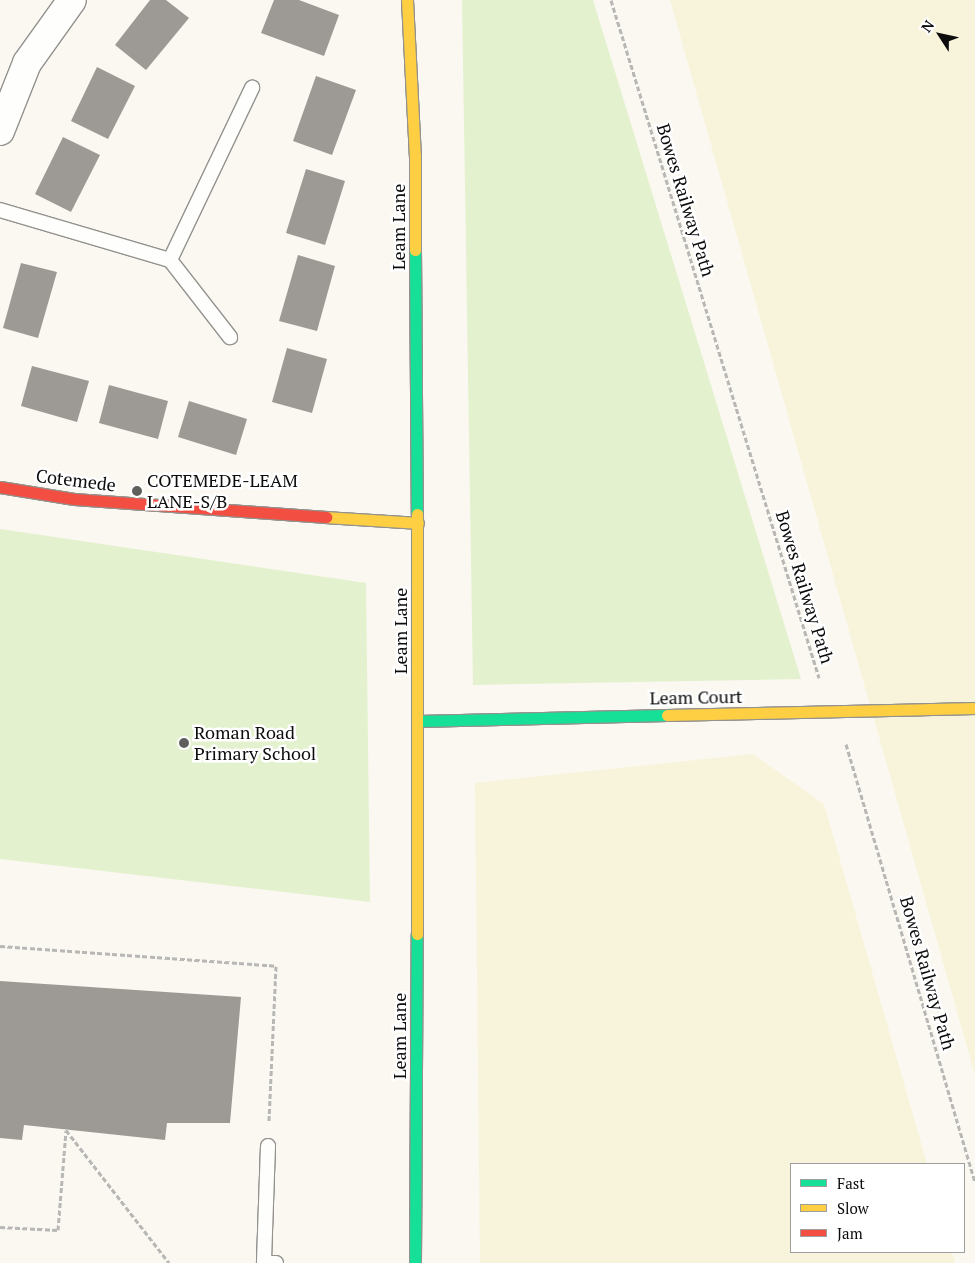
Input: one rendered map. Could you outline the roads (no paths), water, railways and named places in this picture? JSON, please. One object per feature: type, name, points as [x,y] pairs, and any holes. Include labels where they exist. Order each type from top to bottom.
[{"type":"main road","name":"Leam Lane","points":[[407,0],[415,156],[418,523],[416,1263]]},
{"type":"main road","name":"Cotemede","points":[[0,487],[74,499],[418,523]]},
{"type":"main road","name":"Leam Court","points":[[418,721],[975,708]]},
{"type":"street","points":[[0,131],[27,63],[72,0]]},
{"type":"lane","points":[[170,260],[252,88]]},
{"type":"lane","points":[[0,210],[170,260],[230,337]]},
{"type":"lane","points":[[268,1146],[264,1263],[276,1263]]},
{"type":"place","name":"COTEMEDE-LEAM LANE-S/B","points":[[137,491]]},
{"type":"place","name":"Roman Road Primary School","points":[[184,743]]}]
